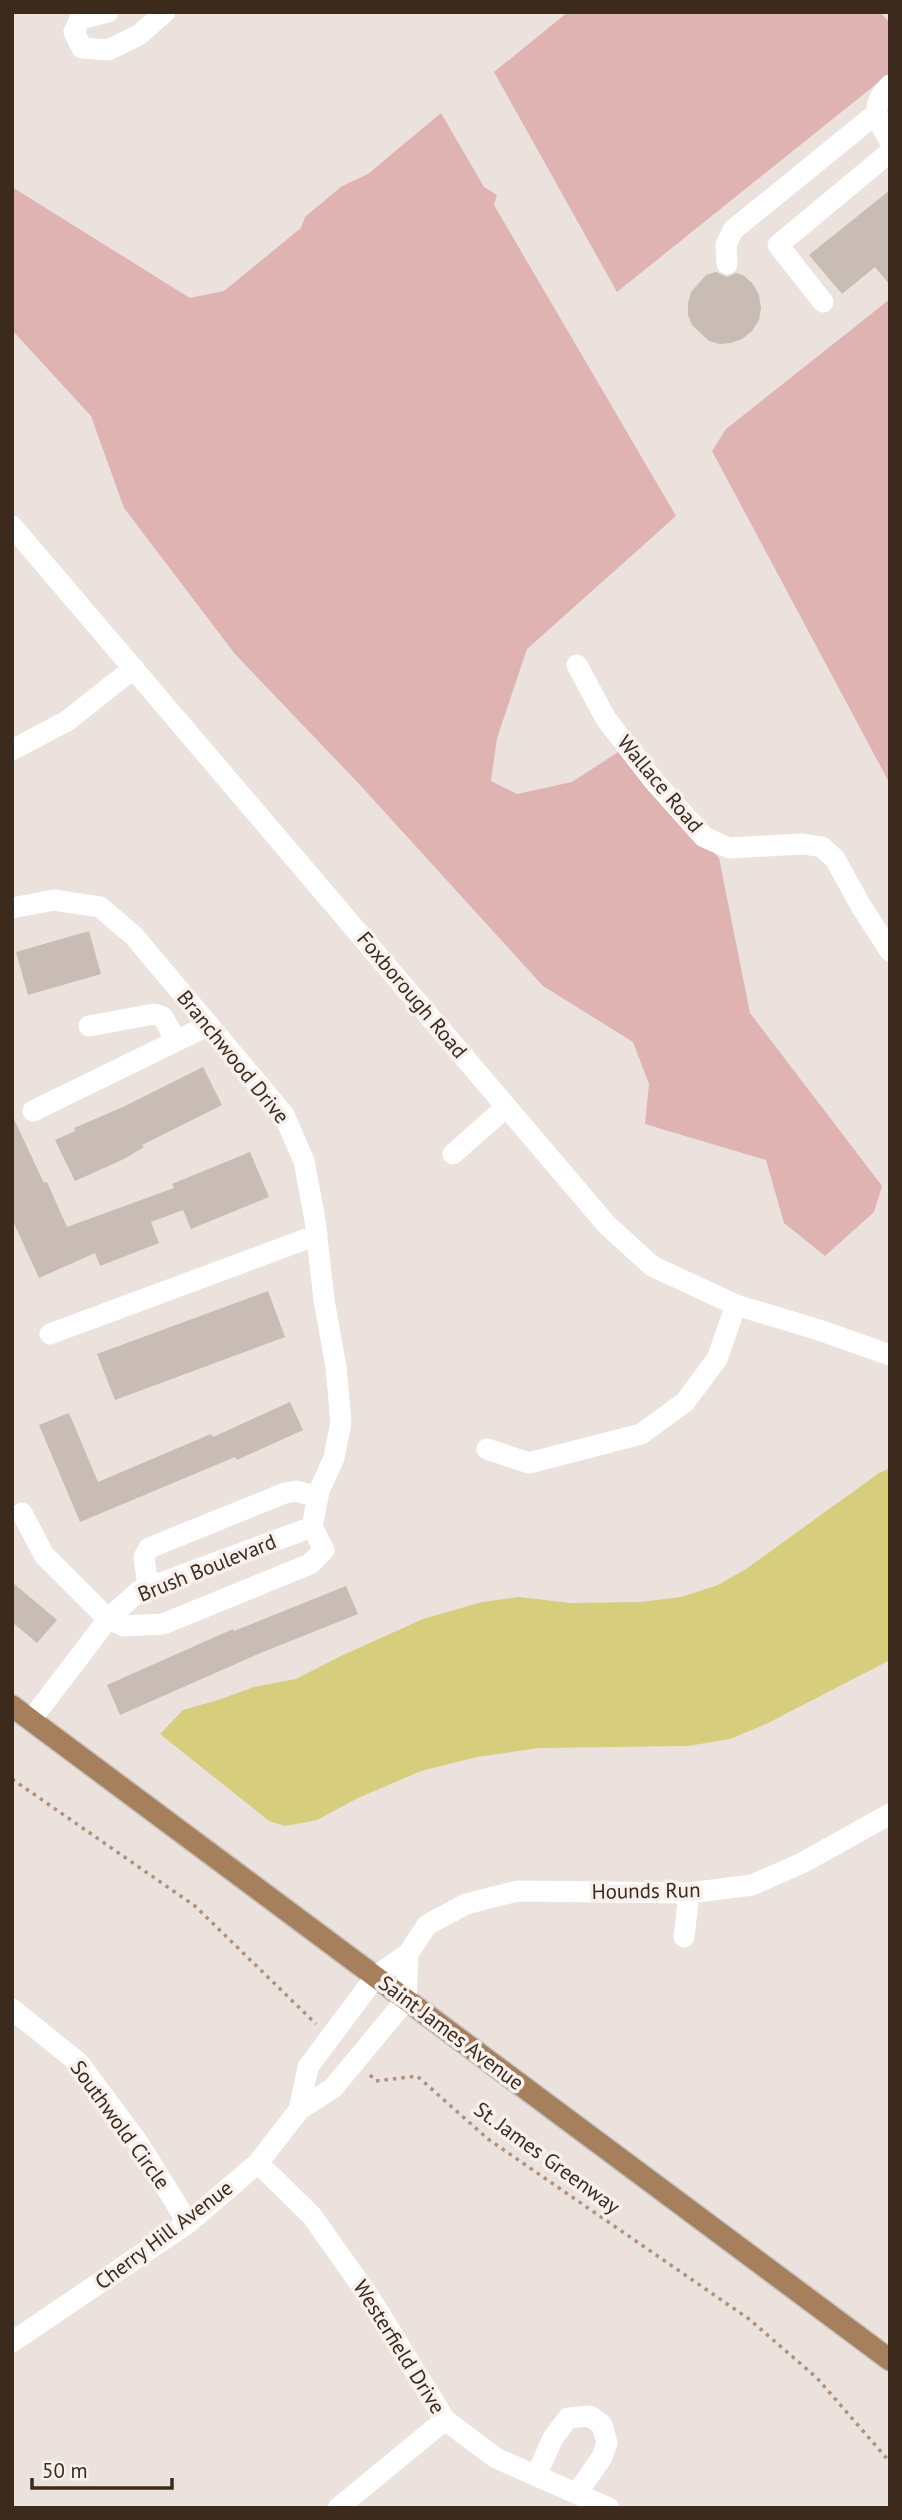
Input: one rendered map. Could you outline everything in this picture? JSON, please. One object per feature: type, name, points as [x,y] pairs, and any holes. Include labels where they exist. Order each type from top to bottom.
[{"type":"main road","name":"Saint James Avenue","points":[[12,1706],[890,2360]]},
{"type":"street","points":[[108,12],[80,19],[74,32],[82,48],[108,50],[139,35],[165,12]]},
{"type":"street","points":[[890,85],[876,104],[877,120],[890,141]]},
{"type":"street","points":[[727,264],[726,245],[733,230],[877,113]]},
{"type":"street","points":[[823,302],[778,244],[890,152]]},
{"type":"street","name":"Foxborough Road","points":[[12,526],[607,1225],[652,1266],[736,1305],[890,1355]]},
{"type":"street","name":"Wallace Road","points":[[577,665],[606,719],[654,781],[704,837],[729,848],[803,844],[822,847],[835,859],[890,951]]},
{"type":"street","points":[[12,750],[67,721],[134,668]]},
{"type":"street","name":"Branchwood Drive","points":[[12,908],[54,900],[100,907],[134,936],[284,1115],[304,1161],[336,1367],[341,1422],[334,1458],[318,1497],[312,1527]]},
{"type":"street","points":[[89,1026],[154,1014],[163,1017],[176,1041]]},
{"type":"street","points":[[33,1111],[209,1025]]},
{"type":"street","points":[[453,1154],[506,1107]]},
{"type":"street","points":[[50,1334],[317,1235]]},
{"type":"street","points":[[487,1448],[529,1463],[641,1434],[685,1402],[717,1359],[736,1305]]},
{"type":"street","points":[[148,1587],[144,1558],[149,1548],[285,1493],[296,1491],[318,1497]]},
{"type":"street","points":[[22,1513],[44,1555],[108,1619],[124,1626],[163,1624],[310,1564],[324,1550],[312,1527]]},
{"type":"street","name":"Brush Boulevard","points":[[31,1720],[108,1619],[139,1591],[312,1527]]},
{"type":"street","name":"Hounds Run","points":[[376,1976],[408,1954],[427,1925],[466,1904],[517,1892],[689,1893],[752,1885],[802,1863],[890,1814]]},
{"type":"street","points":[[684,1937],[689,1893]]},
{"type":"street","points":[[406,2000],[408,1954]]},
{"type":"street","name":"Cherry Hill Avenue","points":[[299,2110],[308,2067],[376,1976]]},
{"type":"street","name":"Cherry Hill Avenue","points":[[12,2342],[188,2222],[258,2163],[299,2110],[333,2088],[406,2000]]},
{"type":"street","name":"Southwold Circle","points":[[12,2009],[79,2063],[139,2144],[188,2222]]},
{"type":"street","name":"Westerfield Drive","points":[[258,2163],[312,2216],[370,2298],[444,2420],[496,2458],[609,2508]]},
{"type":"street","points":[[536,2476],[554,2438],[568,2418],[590,2416],[602,2425],[607,2444],[602,2457],[578,2492]]},
{"type":"street","points":[[338,2508],[444,2420]]},
{"type":"path","points":[[12,1779],[195,1906],[330,2038]]},
{"type":"path","name":"St. James Greenway","points":[[355,2061],[376,2081],[417,2076],[488,2139],[748,2319],[817,2378],[890,2462]]},
{"type":"shaded area","points":[[568,12],[880,12],[890,23],[890,73],[617,292],[494,72]]},
{"type":"shaded area","points":[[441,113],[484,187],[497,195],[494,205],[676,516],[527,649],[497,738],[491,781],[517,794],[572,782],[620,751],[719,858],[750,1013],[882,1186],[874,1212],[825,1256],[784,1223],[766,1160],[645,1124],[649,1084],[633,1042],[543,986],[360,785],[235,654],[124,508],[91,416],[12,330],[12,187],[190,298],[224,291],[301,228],[305,217],[342,186],[368,174]]},
{"type":"shaded area","points":[[890,299],[890,784],[712,451],[726,429]]},
{"type":"shaded area","points":[[890,1468],[890,1660],[768,1723],[730,1739],[688,1746],[539,1748],[477,1757],[421,1771],[358,1798],[317,1820],[285,1826],[269,1821],[160,1734],[183,1710],[254,1687],[296,1679],[423,1619],[482,1602],[519,1597],[570,1603],[640,1602],[681,1597],[718,1585],[746,1569],[879,1473]]},
{"type":"building","points":[[890,190],[890,285],[875,267],[842,294],[809,255]]},
{"type":"building","points":[[716,272],[727,277],[736,273],[743,275],[753,284],[759,295],[759,320],[752,331],[731,343],[709,341],[692,325],[688,315],[691,292],[706,275]]},
{"type":"building","points":[[89,931],[101,974],[28,995],[16,952]]},
{"type":"building","points":[[203,1067],[222,1105],[142,1145],[144,1147],[124,1159],[75,1181],[55,1140],[75,1131],[74,1128]]},
{"type":"building","points":[[12,1115],[67,1227],[174,1188],[172,1184],[250,1152],[269,1197],[191,1229],[183,1210],[151,1222],[159,1243],[100,1266],[95,1253],[39,1278],[12,1219]]},
{"type":"building","points":[[268,1291],[285,1337],[115,1400],[97,1354]]},
{"type":"building","points":[[290,1402],[303,1430],[237,1460],[235,1457],[80,1522],[39,1425],[69,1413],[98,1482],[211,1434],[213,1437]]},
{"type":"building","points":[[12,1582],[57,1620],[37,1643],[12,1622]]},
{"type":"building","points":[[346,1586],[358,1614],[258,1654],[120,1715],[107,1685],[233,1629],[234,1631]]}]
